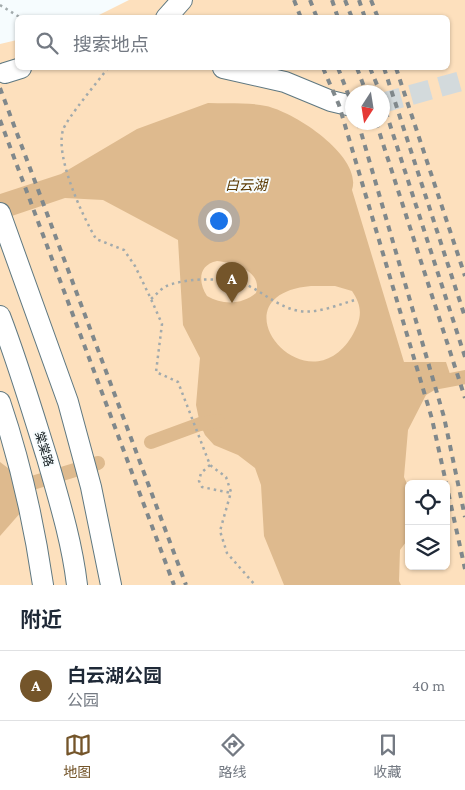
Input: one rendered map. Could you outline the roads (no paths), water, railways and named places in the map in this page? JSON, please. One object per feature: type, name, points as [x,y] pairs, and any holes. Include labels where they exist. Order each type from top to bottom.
[{"type":"street","points":[[169,15],[182,0]]},
{"type":"street","points":[[232,70],[285,82],[331,101],[345,104]]},
{"type":"street","points":[[0,213],[68,402],[91,487],[111,585]]},
{"type":"street","name":"棠棠路","points":[[0,316],[20,368],[57,493],[75,564],[77,585]]},
{"type":"street","points":[[0,402],[16,451],[38,549],[43,585]]},
{"type":"waterway","points":[[434,383],[465,377]]},
{"type":"waterway","points":[[151,442],[200,424],[218,421]]},
{"type":"waterway","points":[[29,484],[98,463]]},
{"type":"tunnel","points":[[390,101],[465,80]]},
{"type":"railway","points":[[294,0],[300,15]]},
{"type":"railway","points":[[310,0],[316,15]]},
{"type":"railway","points":[[332,0],[337,15]]},
{"type":"railway","points":[[345,0],[351,15]]},
{"type":"railway","points":[[359,0],[364,15]]},
{"type":"railway","points":[[371,0],[377,15]]},
{"type":"railway","points":[[324,70],[339,105],[432,419],[465,569]]},
{"type":"railway","points":[[339,70],[345,86]]},
{"type":"railway","points":[[358,70],[363,85]]},
{"type":"railway","points":[[371,70],[377,85]]},
{"type":"railway","points":[[385,70],[465,317]]},
{"type":"railway","points":[[397,70],[465,276]]},
{"type":"railway","points":[[0,88],[186,585]]},
{"type":"railway","points":[[0,120],[174,585]]},
{"type":"railway","points":[[390,125],[465,357]]},
{"type":"railway","points":[[360,130],[444,417],[465,517]]},
{"type":"railway","points":[[379,130],[465,398]]},
{"type":"place","name":"白云湖公园","points":[[232,303]]},
{"type":"water label","name":"白云湖","points":[[246,185]]}]
